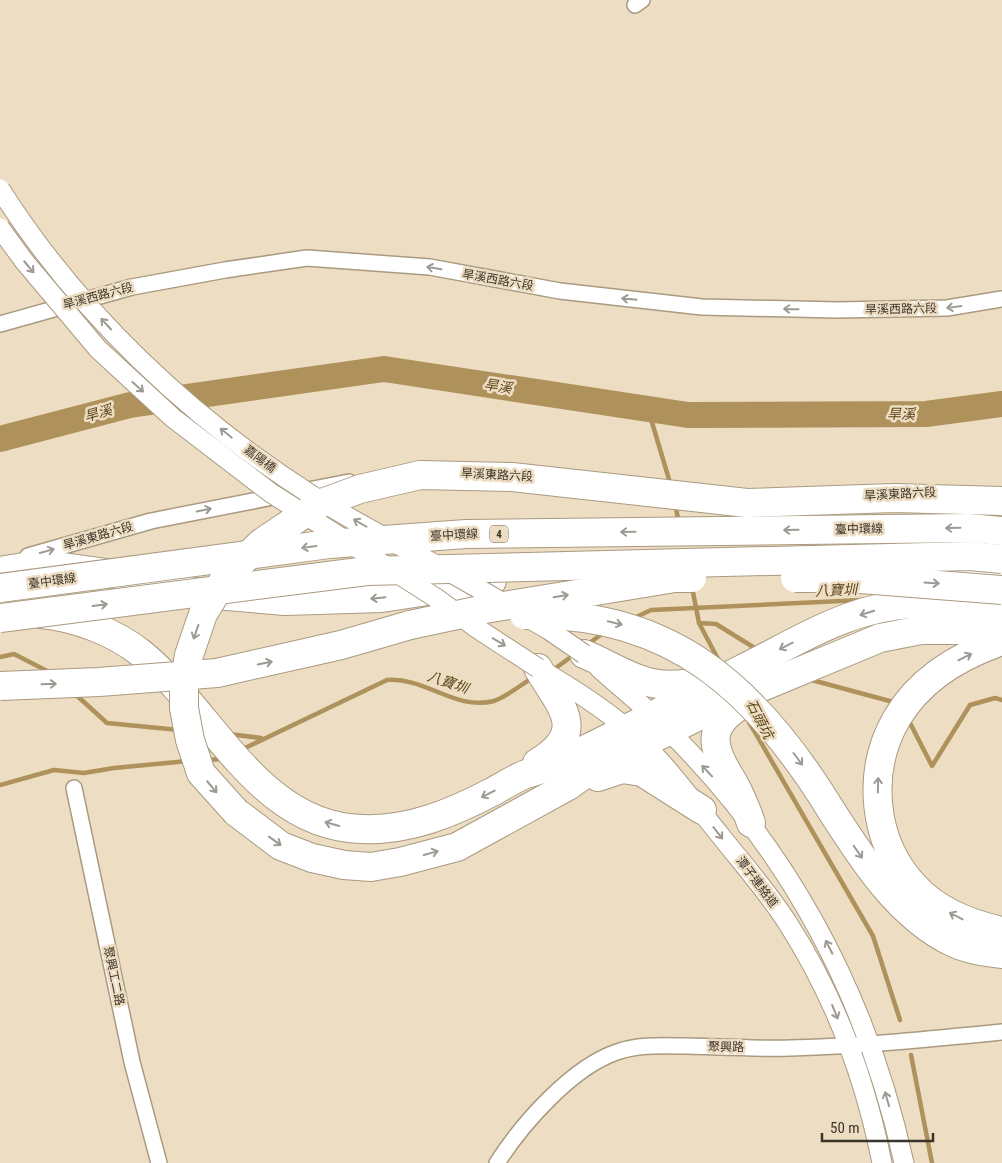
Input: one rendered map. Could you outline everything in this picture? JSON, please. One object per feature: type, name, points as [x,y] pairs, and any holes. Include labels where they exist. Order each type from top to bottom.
[{"type":"highway","points":[[635,736],[568,786],[457,847],[372,867],[344,865],[312,858],[281,846],[236,812],[202,772],[190,740],[184,708],[184,684],[189,655],[203,614],[226,578],[261,543],[319,504],[360,489],[420,475],[512,477],[747,503],[894,498],[1002,501]]},
{"type":"highway","name":"臺中環線","points":[[0,588],[330,544],[466,534],[968,528],[1002,531]]},
{"type":"highway","points":[[0,618],[367,571],[969,556],[1002,559]]},
{"type":"highway","points":[[0,571],[42,564],[114,574],[203,594],[285,602],[382,598],[518,578],[686,565],[920,564],[1002,573]]},
{"type":"highway","points":[[0,686],[99,682],[217,673],[341,645],[410,625],[485,608],[674,578],[848,578],[1002,590]]},
{"type":"highway","points":[[661,723],[721,679],[830,624],[892,606],[957,603],[1002,607]]},
{"type":"highway","points":[[0,611],[59,615],[116,638],[142,654],[261,784],[292,807],[320,820],[361,830],[415,824],[458,809],[525,775],[635,736],[661,723],[733,699],[880,638],[921,630],[977,630],[1002,635]]},
{"type":"highway","points":[[410,625],[529,614],[585,617],[632,628],[692,656],[733,686],[766,720],[810,775],[856,851],[896,900],[914,916],[953,943],[968,948],[1002,954]]},
{"type":"highway","points":[[1002,640],[946,667],[914,696],[897,718],[885,746],[878,773],[877,805],[889,848],[916,888],[960,919],[1002,931]]},
{"type":"highway","points":[[584,654],[637,679],[653,684],[672,685],[721,679]]},
{"type":"highway","points":[[525,775],[557,749],[562,743],[567,725],[565,710],[538,668]]},
{"type":"highway","points":[[751,823],[743,801],[720,761],[715,745],[716,736],[724,720],[737,708],[767,691],[774,682]]},
{"type":"highway","points":[[568,786],[622,769],[632,770],[650,775],[702,810]]},
{"type":"street","name":"嘉陽橋","points":[[0,189],[52,264],[133,353],[171,388],[247,450],[314,496],[541,625],[584,654]]},
{"type":"street","name":"嘉陽橋","points":[[0,228],[24,262],[98,349],[173,418],[271,493],[436,598],[478,629],[538,668]]},
{"type":"street","name":"旱溪西路六段","points":[[0,324],[132,286],[307,258],[430,267],[560,291],[702,307],[837,310],[947,308],[1002,299]]},
{"type":"street","name":"旱溪東路六段","points":[[0,564],[151,521],[303,490],[420,472],[530,476],[743,500],[1002,489]]},
{"type":"street","points":[[584,654],[661,723],[751,823],[782,866],[819,927],[844,976],[870,1043],[904,1163]]},
{"type":"street","name":"潭子連絡道","points":[[538,668],[584,695],[635,736],[702,810],[787,922],[822,982],[847,1043],[867,1101],[882,1163]]},
{"type":"street","name":"聚興工二路","points":[[74,788],[132,1062],[159,1163]]},
{"type":"street","name":"聚興路","points":[[497,1163],[515,1135],[572,1079],[588,1066],[619,1051],[648,1045],[784,1048],[1002,1032]]},
{"type":"waterway","name":"旱溪","points":[[0,439],[130,405],[384,369],[688,415],[926,414],[1002,404]]},
{"type":"waterway","name":"石頭坑","points":[[648,409],[671,486]]},
{"type":"waterway","name":"石頭坑","points":[[675,504],[679,523]]},
{"type":"waterway","name":"石頭坑","points":[[692,587],[699,623],[719,661]]},
{"type":"waterway","name":"八寶圳","points":[[632,619],[651,610],[862,600]]},
{"type":"waterway","points":[[699,623],[716,624],[758,650]]},
{"type":"waterway","name":"八寶圳","points":[[587,645],[603,633]]},
{"type":"waterway","points":[[0,657],[14,654],[51,673]]},
{"type":"waterway","name":"八寶圳","points":[[553,670],[575,654]]},
{"type":"waterway","name":"八寶圳","points":[[241,750],[387,680],[415,683],[453,698],[466,702],[480,703],[494,701],[509,694],[534,677]]},
{"type":"waterway","points":[[808,679],[897,703]]},
{"type":"waterway","points":[[74,693],[107,723],[179,730]]},
{"type":"waterway","points":[[908,719],[932,766],[970,705],[995,698],[1002,700]]},
{"type":"waterway","name":"石頭坑","points":[[749,722],[873,936],[900,1020]]},
{"type":"waterway","points":[[229,734],[261,738]]},
{"type":"waterway","name":"八寶圳","points":[[206,760],[223,759]]},
{"type":"waterway","name":"八寶圳","points":[[0,785],[54,770],[84,773],[114,768],[188,761]]},
{"type":"waterway","name":"石頭坑","points":[[911,1055],[932,1163]]}]
